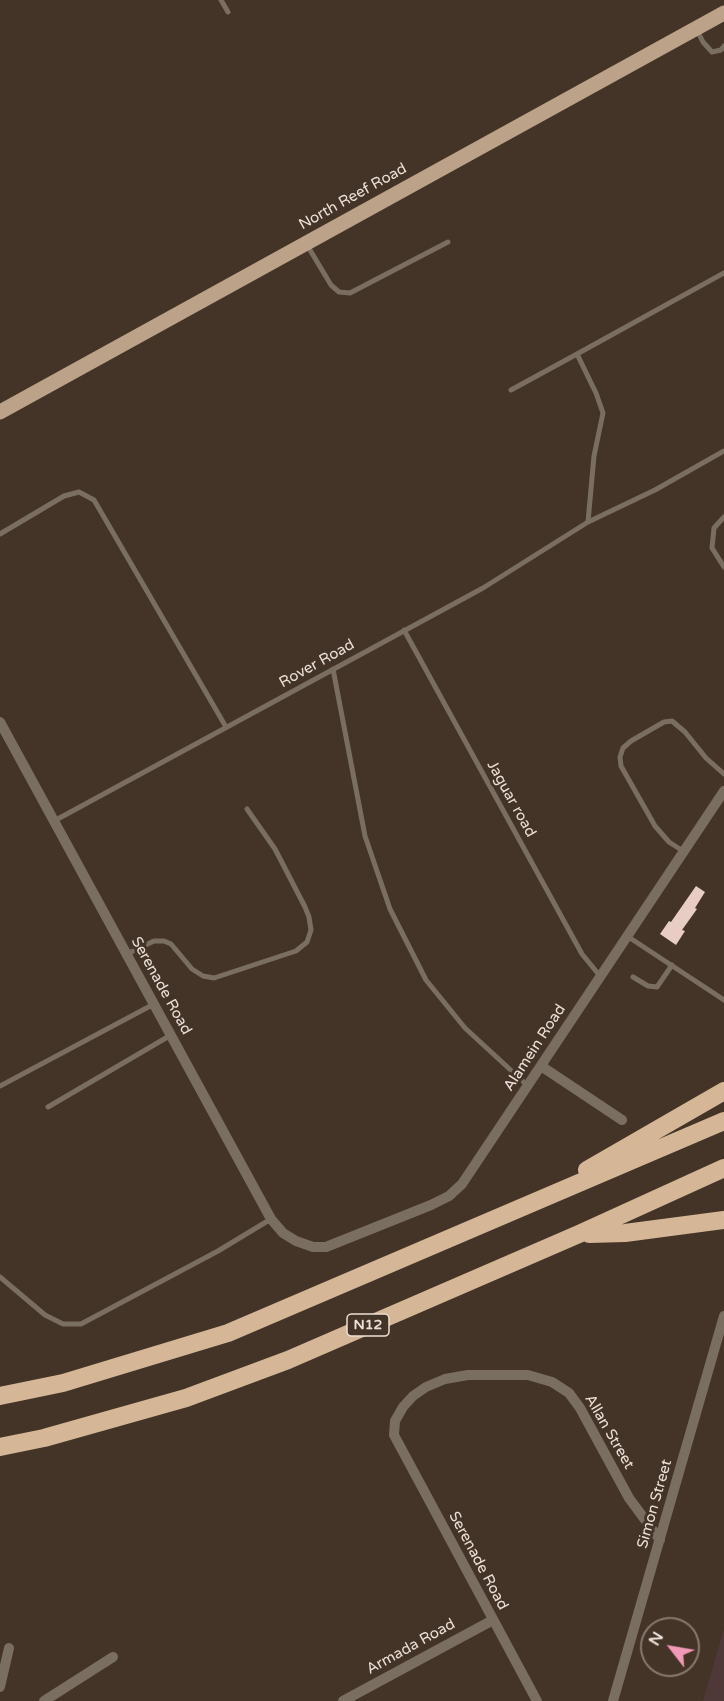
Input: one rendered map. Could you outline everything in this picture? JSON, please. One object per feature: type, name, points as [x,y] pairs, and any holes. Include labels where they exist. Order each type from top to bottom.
[{"type":"highway","points":[[558,1194],[587,1170],[724,1091]]},
{"type":"highway","points":[[0,1396],[63,1383],[228,1333],[558,1194],[724,1121]]},
{"type":"highway","name":"N12","points":[[0,1447],[44,1438],[196,1394],[288,1360],[579,1234],[724,1168]]},
{"type":"highway","points":[[579,1234],[625,1233],[724,1220]]},
{"type":"main road","name":"North Reef Road","points":[[0,412],[724,13]]},
{"type":"street","name":"Serenade Road","points":[[0,722],[272,1219],[283,1233],[313,1247]]},
{"type":"street","name":"Alamein Road","points":[[313,1247],[326,1246],[431,1205],[449,1196],[462,1184],[683,851],[720,804],[724,791]]},
{"type":"street","points":[[541,1066],[622,1119]]},
{"type":"street","name":"Simon Street","points":[[613,1701],[724,1316]]},
{"type":"street","name":"Allan Street","points":[[394,1435],[395,1421],[403,1407],[426,1387],[445,1379],[468,1375],[528,1375],[552,1382],[568,1393],[580,1408],[629,1498],[660,1540]]},
{"type":"street","name":"Serenade Road","points":[[394,1435],[537,1701]]},
{"type":"street","name":"Armada Road","points":[[343,1701],[493,1620]]},
{"type":"street","points":[[0,1687],[9,1648]]},
{"type":"street","points":[[44,1701],[113,1657]]},
{"type":"lane","points":[[221,0],[228,12]]},
{"type":"lane","points":[[697,28],[703,42],[712,52],[721,50],[724,46]]},
{"type":"lane","points":[[306,244],[331,285],[339,292],[350,293],[448,242]]},
{"type":"lane","points":[[512,390],[724,273]]},
{"type":"lane","points":[[577,354],[603,413],[594,456],[588,522]]},
{"type":"lane","name":"Rover Road","points":[[54,821],[483,588],[588,522],[656,490],[724,451]]},
{"type":"lane","points":[[0,534],[64,496],[79,492],[94,500],[226,727]]},
{"type":"lane","points":[[724,517],[714,528],[712,548],[724,567]]},
{"type":"lane","name":"Jaguar road","points":[[404,630],[582,954],[600,976]]},
{"type":"lane","points":[[333,669],[365,836],[390,909],[426,980],[465,1028],[528,1086]]},
{"type":"lane","points":[[683,851],[669,842],[655,826],[621,766],[620,757],[623,748],[631,741],[672,721],[724,774]]},
{"type":"lane","points":[[127,954],[154,940],[164,941],[171,944],[192,969],[203,976],[214,978],[296,951],[307,942],[311,930],[305,907],[275,849],[248,809]]},
{"type":"lane","points":[[627,936],[724,1000]]},
{"type":"lane","points":[[633,977],[648,986],[657,987],[672,965]]},
{"type":"lane","points":[[0,1086],[154,1004]]},
{"type":"lane","points":[[48,1107],[171,1035]]},
{"type":"lane","points":[[0,1277],[45,1315],[63,1324],[81,1324],[218,1251],[272,1219]]},
{"type":"shaded area","points":[[724,1629],[724,1701],[703,1701]]},
{"type":"building","points":[[696,886],[705,892],[695,908],[697,909],[682,930],[685,931],[676,945],[660,934]]}]
